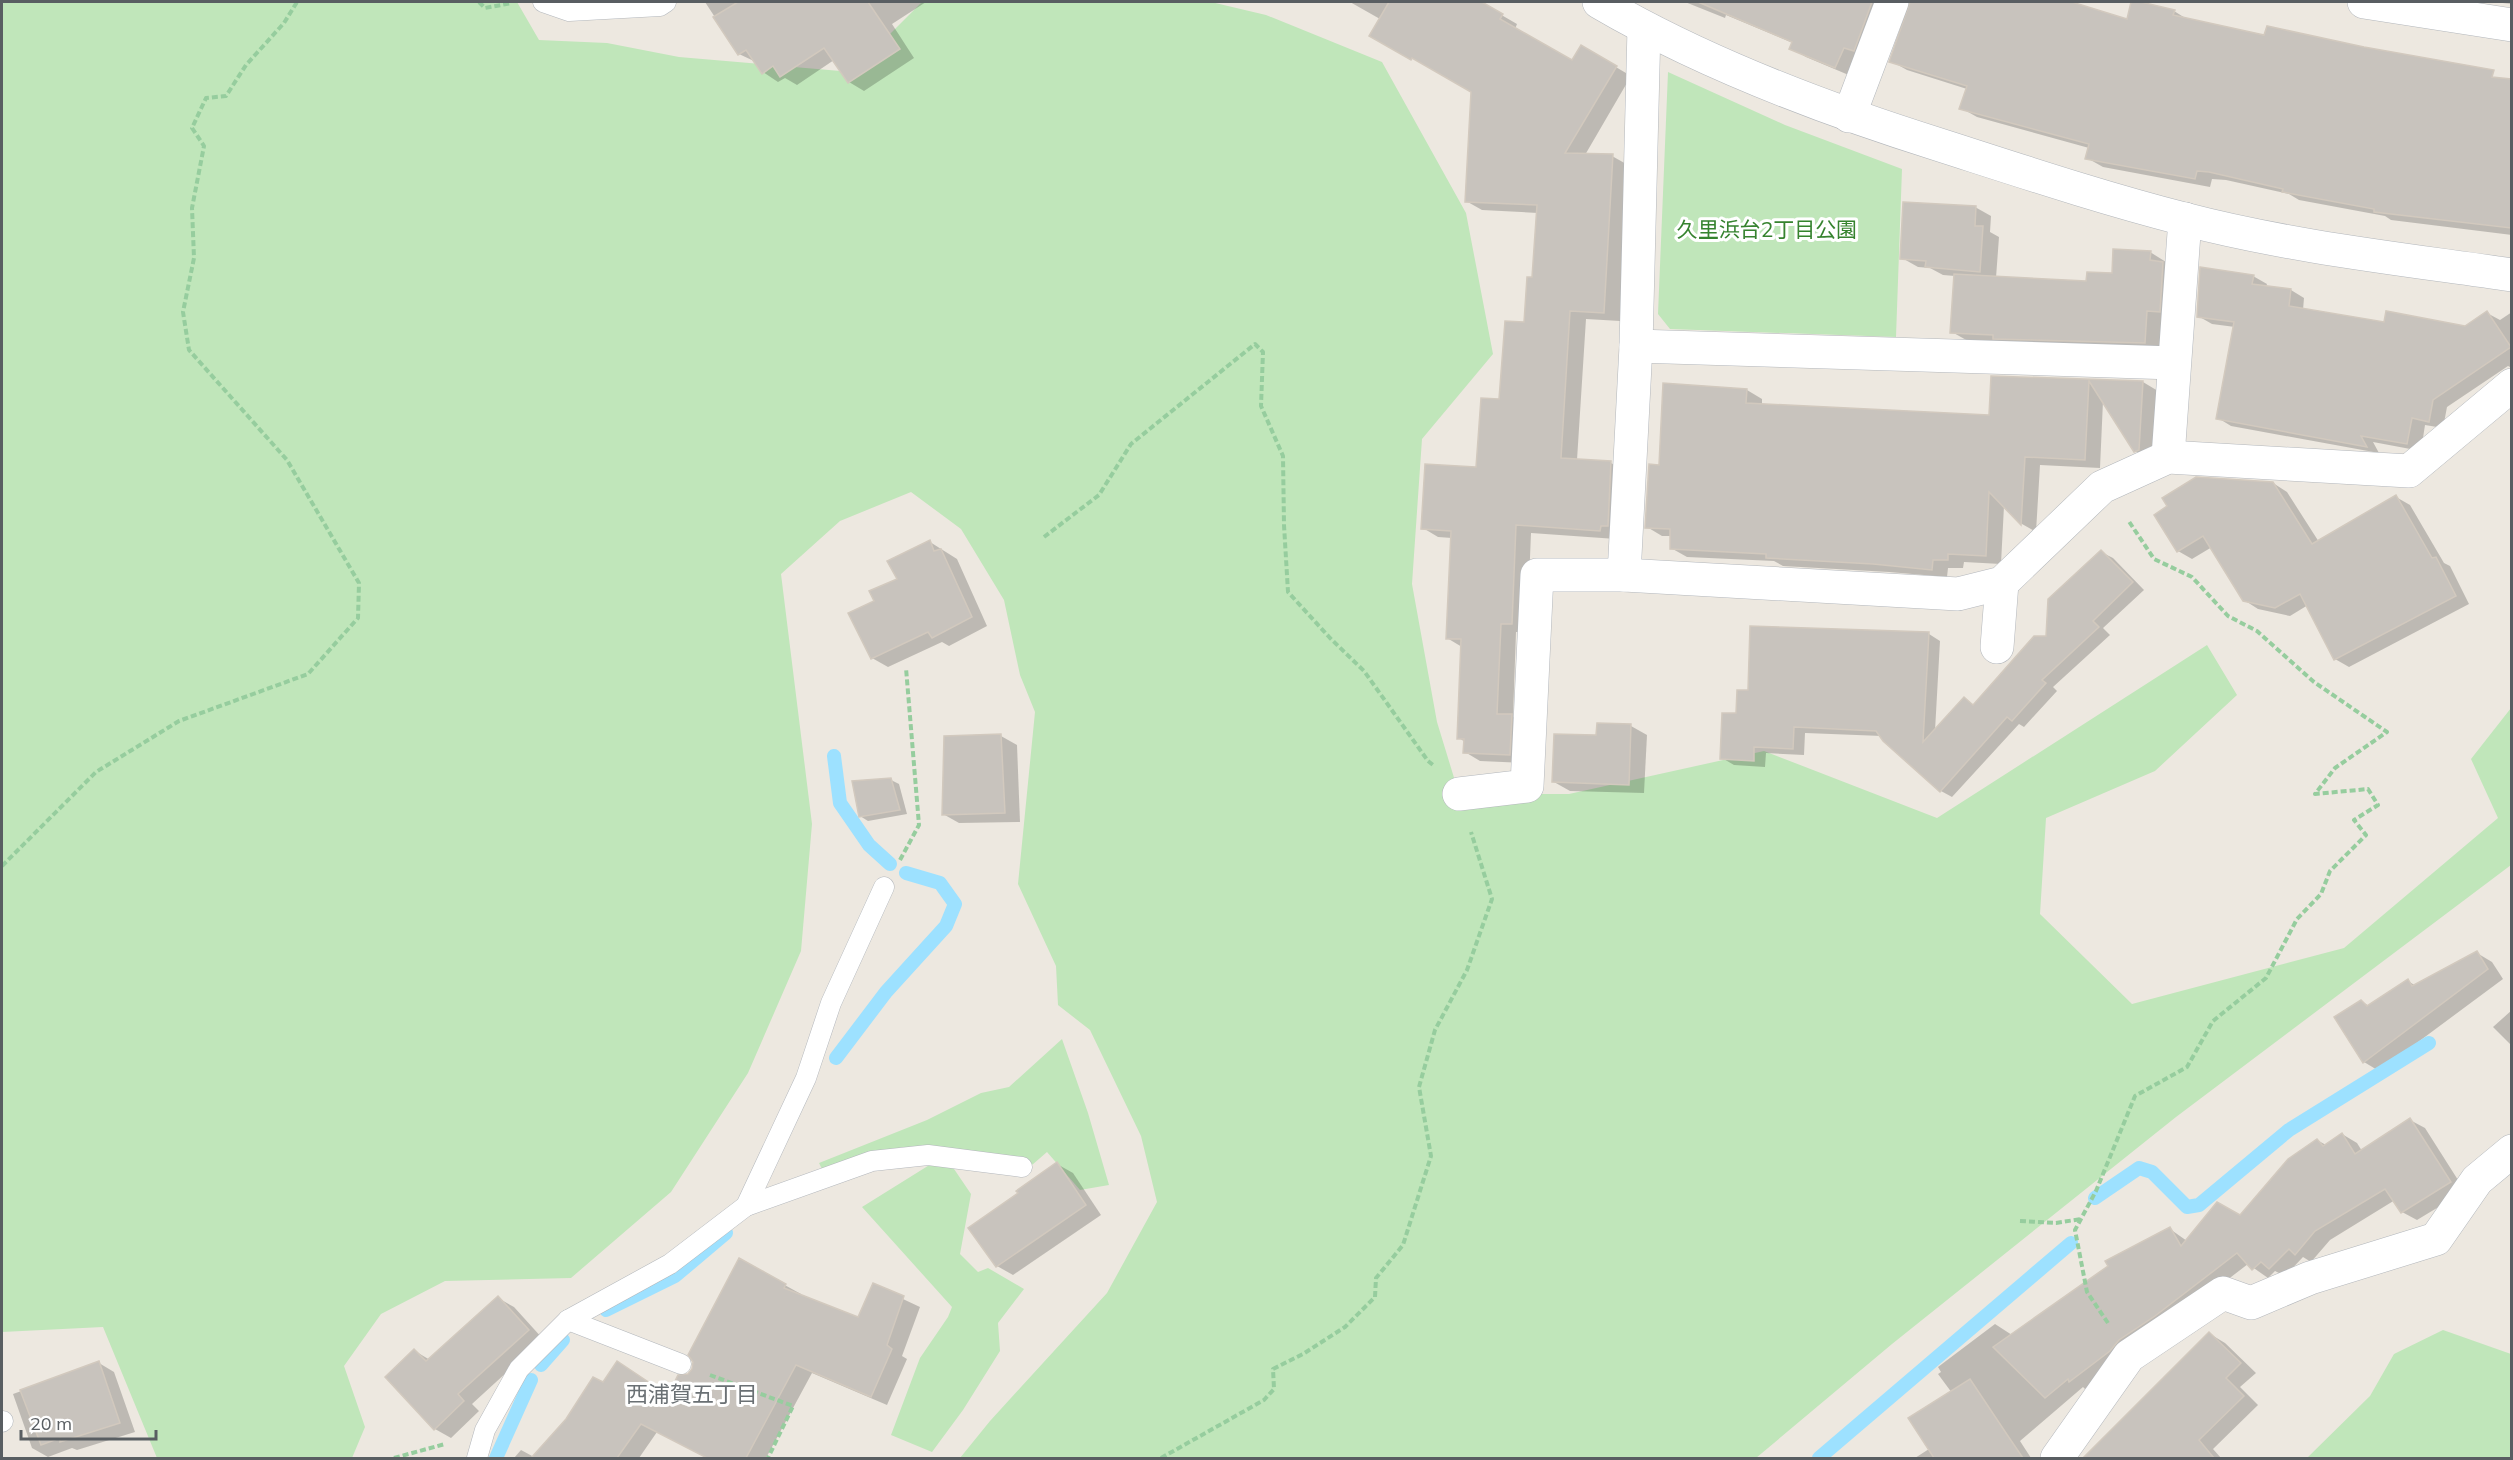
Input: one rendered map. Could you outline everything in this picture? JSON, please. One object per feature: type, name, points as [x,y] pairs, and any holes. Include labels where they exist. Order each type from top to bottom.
[{"type":"street","points":[[1599,2],[1644,28],[1849,116],[2042,178],[2185,219],[2288,242],[2511,275]]},
{"type":"street","points":[[1849,116],[1893,2]]},
{"type":"street","points":[[2364,2],[2511,25]]},
{"type":"street","points":[[1624,575],[1636,346],[1644,28]]},
{"type":"street","points":[[2168,457],[2185,219]]},
{"type":"street","points":[[1636,346],[2174,363]]},
{"type":"street","points":[[1459,794],[1527,786],[1538,575],[1624,575],[1958,594],[2002,583],[2102,487],[2168,457],[2409,471],[2511,385]]},
{"type":"street","points":[[1997,647],[2002,583]]},
{"type":"street","points":[[2056,1458],[2129,1356],[2223,1293],[2251,1303],[2310,1278],[2436,1239],[2477,1180],[2511,1151]]},
{"type":"lane","points":[[543,2],[569,11],[660,6],[666,2]]},
{"type":"lane","points":[[746,1206],[806,1078],[831,1004],[884,887]]},
{"type":"lane","points":[[482,1458],[485,1430],[519,1369],[568,1320],[670,1264],[746,1206],[872,1161],[928,1155],[1022,1167]]},
{"type":"lane","points":[[568,1320],[681,1364]]},
{"type":"path","points":[[2,866],[96,772],[179,721],[308,674],[358,618],[359,583],[287,460],[189,350],[183,312],[194,258],[192,208],[204,146],[192,128],[206,98],[226,96],[246,65],[284,23],[297,2]]},
{"type":"path","points":[[479,2],[485,8],[518,2]]},
{"type":"path","points":[[1044,537],[1099,495],[1131,444],[1255,344],[1263,352],[1261,406],[1282,456],[1288,592],[1330,638],[1364,670],[1428,761],[1454,782],[1492,899],[1467,970],[1435,1030],[1419,1087],[1431,1156],[1403,1245],[1377,1278],[1374,1297],[1345,1327],[1303,1354],[1273,1369],[1274,1389],[1264,1400],[1161,1458]]},
{"type":"path","points":[[2102,487],[2137,531],[2154,559],[2192,578],[2228,616],[2257,631],[2314,681],[2387,732],[2335,768],[2315,794],[2368,789],[2378,805],[2354,820],[2366,835],[2330,871],[2321,894],[2297,919],[2266,978],[2213,1021],[2187,1067],[2135,1096],[2097,1191],[2075,1230],[2087,1292],[2129,1356]]},
{"type":"path","points":[[884,887],[919,825],[906,668]]},
{"type":"path","points":[[2020,1221],[2056,1223],[2081,1218]]},
{"type":"path","points":[[681,1364],[793,1406],[768,1458]]},
{"type":"path","points":[[394,1458],[428,1450],[485,1430]]},
{"type":"green space","points":[[2,2],[517,2],[539,40],[607,43],[679,57],[852,72],[922,2],[1211,2],[1266,15],[1382,62],[1466,213],[1493,354],[1422,439],[1412,584],[1437,722],[1459,794],[1569,794],[1764,751],[1937,818],[2207,645],[2237,695],[2155,771],[2046,818],[2040,914],[2132,1004],[2344,948],[2498,818],[2471,759],[2511,708],[2511,865],[2176,1117],[1892,1344],[1756,1458],[960,1458],[990,1421],[1107,1293],[1157,1202],[1141,1136],[1090,1030],[1058,1005],[1056,966],[1018,884],[1035,712],[1020,675],[1004,600],[961,529],[911,492],[840,521],[781,574],[812,824],[801,951],[748,1073],[671,1192],[571,1278],[445,1281],[381,1314],[344,1366],[365,1427],[352,1458],[157,1458],[103,1327],[2,1332]]},
{"type":"green space","name":"久里浜台2丁目公園","points":[[1668,72],[1785,125],[1902,169],[1896,337],[1670,329],[1658,314]]},
{"type":"green space","points":[[1062,1039],[1088,1113],[1109,1185],[1080,1190],[1047,1152],[1032,1165],[902,1147],[824,1173],[819,1163],[927,1120],[981,1093],[1009,1087]]},
{"type":"green space","points":[[931,1164],[952,1166],[971,1194],[960,1254],[978,1272],[988,1268],[1024,1289],[998,1323],[1000,1351],[963,1410],[932,1452],[891,1435],[920,1358],[948,1317],[952,1307],[862,1207]]},
{"type":"green space","points":[[2443,1330],[2511,1354],[2511,1458],[2307,1458],[2370,1396],[2394,1354]]},
{"type":"building","points":[[738,2],[868,2],[900,49],[848,83],[824,48],[780,77],[773,66],[762,74],[746,50],[738,55],[713,17]]},
{"type":"building","points":[[1389,2],[1482,2],[1503,14],[1500,19],[1572,60],[1581,45],[1617,66],[1565,153],[1613,154],[1604,313],[1570,311],[1561,458],[1611,461],[1608,526],[1601,526],[1600,531],[1516,525],[1512,624],[1501,624],[1497,714],[1512,714],[1510,755],[1463,753],[1464,739],[1457,739],[1461,639],[1446,639],[1451,531],[1421,529],[1425,464],[1476,467],[1481,398],[1499,399],[1505,321],[1524,322],[1527,277],[1532,277],[1537,205],[1465,202],[1471,92],[1369,36]]},
{"type":"building","points":[[1698,2],[1872,2],[1854,51],[1844,48],[1835,68],[1789,49],[1792,42]]},
{"type":"building","points":[[1910,2],[2072,2],[2127,19],[2131,2],[2141,2],[2175,10],[2173,15],[2264,35],[2267,26],[2364,47],[2494,70],[2492,77],[2511,79],[2511,228],[2374,212],[2374,209],[2282,192],[2283,189],[2209,172],[2197,171],[2195,179],[2085,159],[2089,144],[1959,109],[1967,86],[1889,62]]},
{"type":"building","points":[[1903,202],[1976,206],[1975,226],[1983,226],[1980,272],[1925,267],[1926,261],[1900,259]]},
{"type":"building","points":[[2113,249],[2151,251],[2150,260],[2163,262],[2160,312],[2147,311],[2145,343],[1993,339],[1993,335],[1950,333],[1954,274],[2086,281],[2087,272],[2112,273]]},
{"type":"building","points":[[2200,267],[2254,275],[2252,284],[2291,289],[2289,306],[2384,322],[2386,311],[2465,326],[2487,311],[2511,347],[2433,400],[2429,422],[2412,418],[2407,444],[2361,436],[2367,447],[2216,419],[2234,322],[2197,317]]},
{"type":"building","points":[[1991,376],[2143,381],[2139,450],[2134,452],[2089,381],[2085,460],[2025,457],[2021,525],[1989,492],[1986,556],[1948,554],[1948,560],[1933,560],[1932,570],[1766,558],[1766,554],[1670,549],[1670,529],[1645,528],[1649,464],[1659,465],[1663,383],[1747,389],[1746,403],[1989,415]]},
{"type":"building","points":[[2196,477],[2273,482],[2312,544],[2396,495],[2432,558],[2436,557],[2456,596],[2334,660],[2300,594],[2275,608],[2243,601],[2203,536],[2177,552],[2154,515],[2167,506],[2162,498]]},
{"type":"building","points":[[930,540],[934,551],[941,549],[972,617],[932,638],[928,632],[871,659],[848,613],[874,601],[869,591],[897,579],[887,561]]},
{"type":"building","points":[[2101,550],[2133,582],[2093,621],[2099,627],[2042,680],[2046,683],[2012,721],[2007,717],[1940,792],[1883,741],[1876,731],[1794,727],[1793,749],[1754,747],[1754,761],[1720,759],[1722,713],[1736,713],[1737,690],[1748,690],[1750,626],[1929,632],[1923,742],[1964,697],[1973,705],[2034,636],[2046,636],[2048,599]]},
{"type":"building","points":[[1597,723],[1631,724],[1629,785],[1552,782],[1554,734],[1596,735]]},
{"type":"building","points":[[1001,734],[1005,813],[942,815],[944,736]]},
{"type":"building","points":[[891,778],[900,810],[859,817],[852,781]]},
{"type":"building","points":[[2477,951],[2488,969],[2363,1063],[2334,1017],[2361,1000],[2367,1006],[2408,979],[2412,986]]},
{"type":"building","points":[[2410,1118],[2451,1182],[2401,1213],[2385,1189],[2315,1231],[2295,1255],[2289,1249],[2269,1269],[2261,1262],[2252,1270],[2237,1253],[2045,1398],[1993,1347],[2108,1266],[2105,1261],[2170,1227],[2181,1246],[2217,1202],[2240,1215],[2288,1159],[2317,1139],[2323,1146],[2342,1133],[2355,1154]]},
{"type":"building","points":[[1057,1162],[1086,1205],[996,1267],[968,1228]]},
{"type":"building","points":[[739,1258],[786,1284],[784,1288],[858,1317],[873,1283],[904,1296],[887,1345],[892,1349],[871,1397],[796,1365],[746,1458],[707,1458],[641,1424],[617,1458],[531,1458],[566,1419],[593,1377],[603,1382],[617,1361],[668,1395],[678,1375],[688,1374],[692,1369],[693,1362],[688,1355]]},
{"type":"building","points":[[498,1296],[529,1330],[458,1394],[464,1401],[434,1430],[385,1377],[414,1349],[426,1361]]},
{"type":"building","points":[[2209,1332],[2241,1363],[2226,1378],[2244,1396],[2199,1440],[2214,1458],[2083,1458]]},
{"type":"building","points":[[99,1361],[120,1423],[60,1442],[60,1438],[41,1445],[20,1390]]},
{"type":"building","points":[[1970,1379],[2023,1458],[1934,1458],[1908,1418]]},
{"type":"waterway","points":[[834,756],[840,803],[869,845],[890,864]]},
{"type":"waterway","points":[[836,1058],[886,992],[946,926],[955,904],[940,883],[906,873]]},
{"type":"waterway","points":[[2095,1198],[2139,1168],[2152,1172],[2187,1207],[2199,1205],[2289,1130],[2429,1043]]},
{"type":"waterway","points":[[606,1310],[675,1276],[726,1233]]},
{"type":"waterway","points":[[1819,1458],[2071,1243]]},
{"type":"waterway","points":[[541,1365],[563,1340]]},
{"type":"waterway","points":[[496,1458],[531,1380]]},
{"type":"district","name":"西浦賀五丁目","points":[[692,1394]]}]
